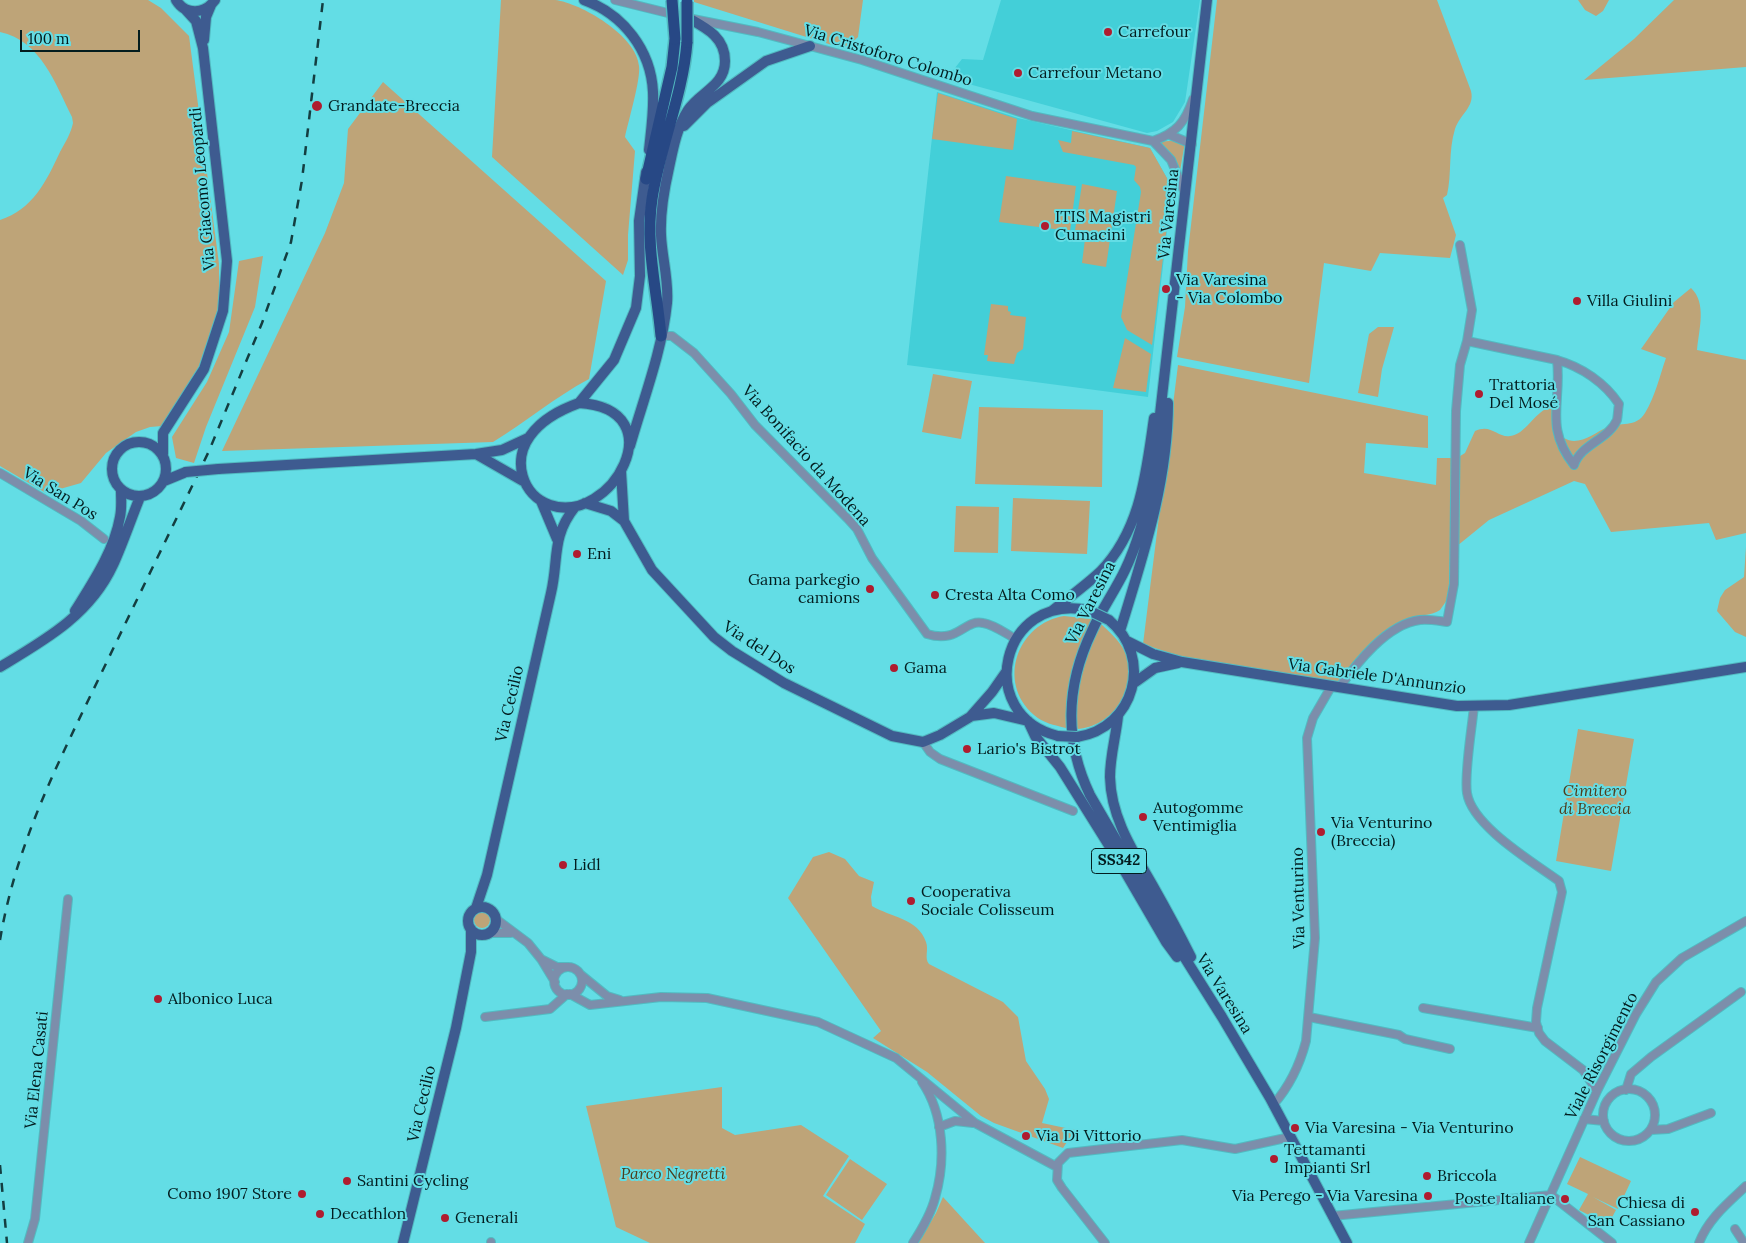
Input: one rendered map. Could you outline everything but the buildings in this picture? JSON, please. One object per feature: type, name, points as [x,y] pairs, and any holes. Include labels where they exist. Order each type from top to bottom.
[{"type":"highway","points":[[646,179],[672,67],[675,38],[672,0]]},
{"type":"highway","points":[[661,336],[650,216],[656,180],[684,67],[687,42],[687,1]]},
{"type":"main road","points":[[580,403],[614,360],[636,308],[640,276],[639,220],[646,179],[654,93],[647,60],[639,44],[616,17],[598,5],[584,0]]},
{"type":"main road","name":"Via Varesina","points":[[1207,0],[1153,476],[1145,513],[1125,570],[1083,651],[1076,672],[1070,717],[1077,761],[1090,795],[1273,1105],[1347,1243]]},
{"type":"main road","name":"Via Giacomo Leopardi","points":[[177,3],[201,11],[213,2]]},
{"type":"main road","name":"Via Giacomo Leopardi","points":[[203,48],[206,17],[213,2]]},
{"type":"main road","name":"Via Giacomo Leopardi","points":[[163,433],[204,369],[223,311],[228,261],[203,48],[196,22],[177,3]]},
{"type":"main road","name":"Via Cecilio","points":[[476,908],[487,875],[552,589],[558,539],[564,521],[580,505],[608,488],[621,472],[661,336],[667,303],[661,234],[662,200],[678,133],[688,110],[719,80],[725,63],[724,53],[717,37],[688,18]]},
{"type":"main road","points":[[678,133],[707,103],[766,61],[810,46]]},
{"type":"main road","points":[[1052,611],[1071,608],[1088,610],[1109,620],[1127,641],[1134,658],[1134,683],[1129,700],[1118,716],[1097,732],[1077,737],[1058,736],[1043,731],[1028,721],[1012,700],[1006,672],[1009,654],[1016,639],[1030,623],[1052,611],[1101,570],[1130,529],[1141,495],[1154,412],[1167,363]]},
{"type":"main road","points":[[1120,631],[1151,526],[1159,489],[1168,405],[1167,363]]},
{"type":"main road","points":[[121,490],[140,497],[154,492],[164,481],[184,472],[476,454],[502,450],[529,437],[556,412],[580,403],[603,406],[614,411],[626,426],[630,446]]},
{"type":"main road","points":[[69,621],[98,573],[110,547],[120,517],[121,490],[112,472],[114,458],[125,447],[163,433],[163,454],[166,465],[164,481]]},
{"type":"main road","points":[[523,481],[522,459],[529,437]]},
{"type":"main road","points":[[139,442],[149,443],[163,454]]},
{"type":"main road","points":[[476,454],[523,481],[541,501],[558,539]]},
{"type":"main road","points":[[166,465],[184,472]]},
{"type":"main road","name":"Via del Dos","points":[[621,472],[624,521],[643,558],[670,592],[714,637],[732,651],[784,683],[892,736],[923,742]]},
{"type":"main road","points":[[0,666],[57,632],[85,607],[113,566],[140,497]]},
{"type":"main road","points":[[541,501],[559,507],[580,505],[611,511],[624,521]]},
{"type":"main road","name":"Via Gabriele D'Annunzio","points":[[1127,641],[1153,654],[1182,662],[1443,705],[1509,705],[1746,667]]},
{"type":"main road","name":"Via Gabriele D'Annunzio","points":[[1134,683],[1155,668],[1182,662]]},
{"type":"main road","points":[[923,742],[940,735],[970,716],[992,692],[1006,672]]},
{"type":"main road","points":[[970,716],[994,713],[1028,721]]},
{"type":"main road","name":"SS342","points":[[1118,716],[1110,765],[1111,788],[1116,815],[1125,836],[1175,925],[1212,1001]]},
{"type":"main road","name":"SS342","points":[[1028,721],[1035,736],[1060,767],[1100,831],[1166,942],[1212,1001]]},
{"type":"main road","name":"Via Cecilio","points":[[487,875],[494,914]]},
{"type":"main road","points":[[482,906],[494,914],[495,926],[487,934],[478,934],[471,930],[469,916],[476,908],[482,906]]},
{"type":"main road","name":"Via Cecilio","points":[[403,1243],[468,970],[471,952],[471,930]]},
{"type":"main road","name":"Via Cecilio","points":[[468,970],[487,934]]},
{"type":"street","name":"Via Cristoforo Colombo","points":[[615,0],[688,18],[758,32],[862,60],[1032,116],[1153,141]]},
{"type":"street","points":[[1186,198],[1174,164],[1153,141],[1170,135],[1186,116],[1196,90]]},
{"type":"street","points":[[1170,135],[1192,144]]},
{"type":"street","points":[[1460,245],[1472,310],[1467,341],[1557,360],[1588,374],[1609,390],[1619,404],[1617,419],[1608,432],[1577,456],[1574,464],[1563,450],[1556,427],[1557,360]]},
{"type":"street","name":"Via Bonifacio da Modena","points":[[661,336],[672,336],[694,354],[731,394],[755,425],[857,529],[872,558],[927,634],[940,638],[954,635],[977,622],[990,625],[1016,639]]},
{"type":"street","name":"Via Venturino","points":[[1273,1105],[1287,1086],[1302,1056],[1309,1017],[1315,938],[1307,738],[1313,718],[1335,688],[1366,653],[1387,636],[1415,622],[1447,622],[1454,584],[1456,411],[1460,365],[1467,341]]},
{"type":"street","name":"Via San Pos","points":[[0,473],[80,521],[104,539]]},
{"type":"street","points":[[1474,706],[1466,791],[1472,810],[1484,824],[1559,882],[1562,892],[1537,1008],[1538,1028],[1545,1042],[1583,1070],[1597,1091]]},
{"type":"street","points":[[923,742],[930,752],[940,759],[1073,811]]},
{"type":"street","name":"Via Elena Casati","points":[[28,1243],[35,1219],[68,899]]},
{"type":"street","points":[[494,914],[513,934],[528,943],[541,959],[555,984],[585,1004],[683,996],[708,998],[801,1017],[869,1044],[896,1058],[975,1123],[1057,1167]]},
{"type":"street","name":"Viale Risorgimento","points":[[1529,1243],[1597,1091],[1636,1014],[1656,982],[1682,958],[1746,921]]},
{"type":"street","points":[[487,934],[498,931],[513,934]]},
{"type":"street","points":[[541,959],[557,967],[576,969],[607,996],[624,1000]]},
{"type":"street","points":[[539,1011],[554,1001],[557,973],[566,967]]},
{"type":"street","points":[[485,1017],[550,1009],[568,994],[580,989],[582,980],[580,974]]},
{"type":"street","points":[[1626,1090],[1631,1074],[1651,1057],[1741,992]]},
{"type":"street","points":[[1423,1008],[1538,1028]]},
{"type":"street","points":[[1309,1017],[1398,1035],[1406,1039],[1450,1049]]},
{"type":"street","points":[[913,1243],[925,1223],[935,1198],[940,1174],[939,1127],[930,1093],[917,1074]]},
{"type":"street","points":[[1651,1130],[1655,1114],[1649,1098],[1642,1093],[1626,1090],[1611,1098],[1606,1105],[1604,1122],[1607,1129],[1621,1140],[1637,1140],[1651,1130],[1668,1129],[1711,1113]]},
{"type":"street","points":[[1584,1119],[1604,1122]]},
{"type":"street","points":[[939,1127],[955,1121],[975,1123]]},
{"type":"street","points":[[1105,1243],[1057,1180],[1057,1167],[1062,1157],[1068,1154],[1182,1140],[1235,1148],[1290,1137]]},
{"type":"street","points":[[1698,1243],[1703,1231],[1716,1215],[1746,1186]]},
{"type":"street","points":[[1332,1216],[1550,1195],[1612,1243]]},
{"type":"street","points":[[1734,1229],[1744,1243]]},
{"type":"shaded area","points":[[1001,0],[1200,0],[1185,102],[1173,122],[1157,131],[1147,133],[947,78],[962,59],[983,60]]},
{"type":"shaded area","name":"ITIS Magistri Cumacini","points":[[937,92],[1018,118],[1150,148],[1172,187],[1148,397],[907,365]]},
{"type":"green space","points":[[0,0],[148,0],[161,8],[189,36],[219,264],[219,306],[199,366],[162,426],[150,427],[136,432],[106,453],[81,483],[46,493],[0,466],[0,220],[30,202],[44,184],[68,138],[73,123],[72,117],[45,65],[26,44],[0,32]]},
{"type":"green space","points":[[501,0],[555,0],[579,7],[606,23],[618,33],[629,43],[636,55],[639,66],[638,80],[625,137],[635,151],[628,235],[628,260],[623,275],[492,157]]},
{"type":"green space","points":[[694,0],[863,0],[858,37],[845,49],[694,2]]},
{"type":"green space","points":[[1217,0],[1437,0],[1471,91],[1471,102],[1455,129],[1447,195],[1443,198],[1456,235],[1450,258],[1380,253],[1371,271],[1324,263],[1309,383],[1177,357],[1185,307],[1188,251]]},
{"type":"green space","points":[[1578,0],[1609,0],[1603,11],[1596,16],[1585,10]]},
{"type":"green space","points":[[1674,0],[1746,0],[1746,67],[1584,80],[1634,39]]},
{"type":"green space","points":[[383,82],[606,281],[589,379],[493,442],[222,451],[325,233],[344,183],[348,129]]},
{"type":"green space","points":[[938,93],[1017,119],[1013,150],[932,139]]},
{"type":"green space","points":[[1072,131],[1150,148],[1172,187],[1152,345],[1127,330],[1121,317],[1141,192],[1140,187],[1134,180],[1136,167],[1134,165],[1063,152],[1058,140],[1071,143]]},
{"type":"green space","points":[[1179,140],[1185,142],[1180,171],[1171,154],[1158,142]]},
{"type":"green space","points":[[1006,176],[1076,186],[1070,231],[999,222]]},
{"type":"green space","points":[[1082,184],[1117,191],[1106,267],[1082,263],[1085,239],[1074,237]]},
{"type":"green space","points":[[263,256],[255,307],[206,427],[194,463],[176,458],[172,437],[207,382],[229,332],[239,261]]},
{"type":"green space","points":[[1691,288],[1699,301],[1701,317],[1697,350],[1746,360],[1746,533],[1716,540],[1709,523],[1611,532],[1585,484],[1574,481],[1489,520],[1457,546],[1457,458],[1465,453],[1475,431],[1486,429],[1510,436],[1521,432],[1548,408],[1555,409],[1564,438],[1575,441],[1607,427],[1637,421],[1645,413],[1652,400],[1666,358],[1641,349],[1674,302]]},
{"type":"green space","points":[[991,304],[1008,306],[1008,311],[1011,312],[1010,315],[1026,317],[1023,349],[1017,353],[1014,364],[987,361],[988,355],[984,355]]},
{"type":"green space","points":[[1378,327],[1394,327],[1382,369],[1378,397],[1358,393],[1369,334]]},
{"type":"green space","points":[[1125,338],[1151,354],[1146,392],[1113,388]]},
{"type":"green space","points":[[1178,365],[1428,416],[1428,448],[1366,443],[1364,473],[1436,485],[1437,458],[1454,458],[1449,584],[1447,600],[1440,610],[1407,619],[1386,630],[1361,654],[1340,682],[1179,656],[1143,644]]},
{"type":"green space","points":[[933,374],[972,381],[961,439],[922,432]]},
{"type":"green space","points":[[979,407],[1103,410],[1102,487],[975,484]]},
{"type":"green space","points":[[1013,498],[1090,501],[1087,554],[1011,551]]},
{"type":"green space","points":[[956,506],[999,507],[998,553],[954,552]]},
{"type":"green space","points":[[1746,547],[1746,637],[1735,632],[1717,611],[1720,598],[1725,590],[1744,577]]},
{"type":"green space","points":[[1064,616],[1092,619],[1075,659],[1067,698],[1066,728],[1037,718],[1022,702],[1016,687],[1015,671],[1017,656],[1024,642],[1035,630],[1048,621]]},
{"type":"green space","points":[[1101,624],[1116,639],[1125,652],[1129,670],[1129,682],[1119,705],[1111,714],[1101,722],[1077,729],[1076,715],[1079,688],[1085,662]]},
{"type":"green space","name":"Cimitero di Breccia","points":[[1578,729],[1634,739],[1611,871],[1556,861]]},
{"type":"green space","points":[[829,852],[845,859],[859,876],[874,882],[871,897],[872,906],[903,919],[917,928],[926,942],[929,964],[1003,1002],[1018,1017],[1026,1061],[1045,1089],[1049,1099],[1042,1123],[1075,1130],[1063,1148],[994,1123],[981,1116],[927,1072],[873,1038],[881,1031],[788,898],[813,857]]},
{"type":"green space","points":[[482,912],[488,914],[490,920],[488,926],[482,928],[476,926],[474,920],[476,914]]},
{"type":"green space","name":"Parco Negretti","points":[[722,1087],[722,1128],[735,1135],[801,1125],[849,1156],[823,1196],[865,1224],[855,1243],[650,1243],[616,1227],[586,1106]]},
{"type":"green space","points":[[1580,1157],[1631,1181],[1618,1209],[1593,1197],[1616,1210],[1608,1225],[1579,1210],[1588,1194],[1567,1184]]},
{"type":"green space","points":[[850,1159],[887,1184],[862,1220],[826,1195]]},
{"type":"green space","points":[[943,1197],[985,1243],[918,1243]]},
{"type":"railway","points":[[0,940],[16,870],[40,805],[69,740],[209,451],[262,323],[291,242],[302,180],[323,0]]},
{"type":"railway","points":[[0,1165],[7,1243]]},
{"type":"place","name":"Carrefour","points":[[1108,32]]},
{"type":"place","name":"Carrefour Metano","points":[[1018,73]]},
{"type":"place","name":"Grandate-Breccia","points":[[317,106]]},
{"type":"place","name":"ITIS Magistri Cumacini","points":[[1045,226]]},
{"type":"place","name":"Via Varesina - Via Colombo","points":[[1166,289]]},
{"type":"place","name":"Villa Giulini","points":[[1577,301]]},
{"type":"place","name":"Trattoria Del Mosé","points":[[1479,394]]},
{"type":"place","name":"Eni","points":[[577,554]]},
{"type":"place","name":"Gama parkegio camions","points":[[870,589]]},
{"type":"place","name":"Cresta Alta Como","points":[[935,595]]},
{"type":"place","name":"Gama","points":[[894,668]]},
{"type":"place","name":"Lario's Bistrot","points":[[967,749]]},
{"type":"place","name":"Autogomme Ventimiglia","points":[[1143,817]]},
{"type":"place","name":"Via Venturino (Breccia)","points":[[1321,832]]},
{"type":"place","name":"Lidl","points":[[563,865]]},
{"type":"place","name":"Cooperativa Sociale Colisseum","points":[[911,901]]},
{"type":"place","name":"Albonico Luca","points":[[158,999]]},
{"type":"place","name":"Via Varesina - Via Venturino","points":[[1295,1128]]},
{"type":"place","name":"Via Di Vittorio","points":[[1026,1136]]},
{"type":"place","name":"Tettamanti Impianti Srl","points":[[1274,1159]]},
{"type":"place","name":"Briccola","points":[[1427,1176]]},
{"type":"place","name":"Santini Cycling","points":[[347,1181]]},
{"type":"place","name":"Como 1907 Store","points":[[302,1194]]},
{"type":"place","name":"Via Perego - Via Varesina","points":[[1428,1196]]},
{"type":"place","name":"Poste Italiane","points":[[1565,1199]]},
{"type":"place","name":"Chiesa di San Cassiano","points":[[1695,1212]]},
{"type":"place","name":"Decathlon","points":[[320,1214]]},
{"type":"place","name":"Generali","points":[[445,1218]]}]
